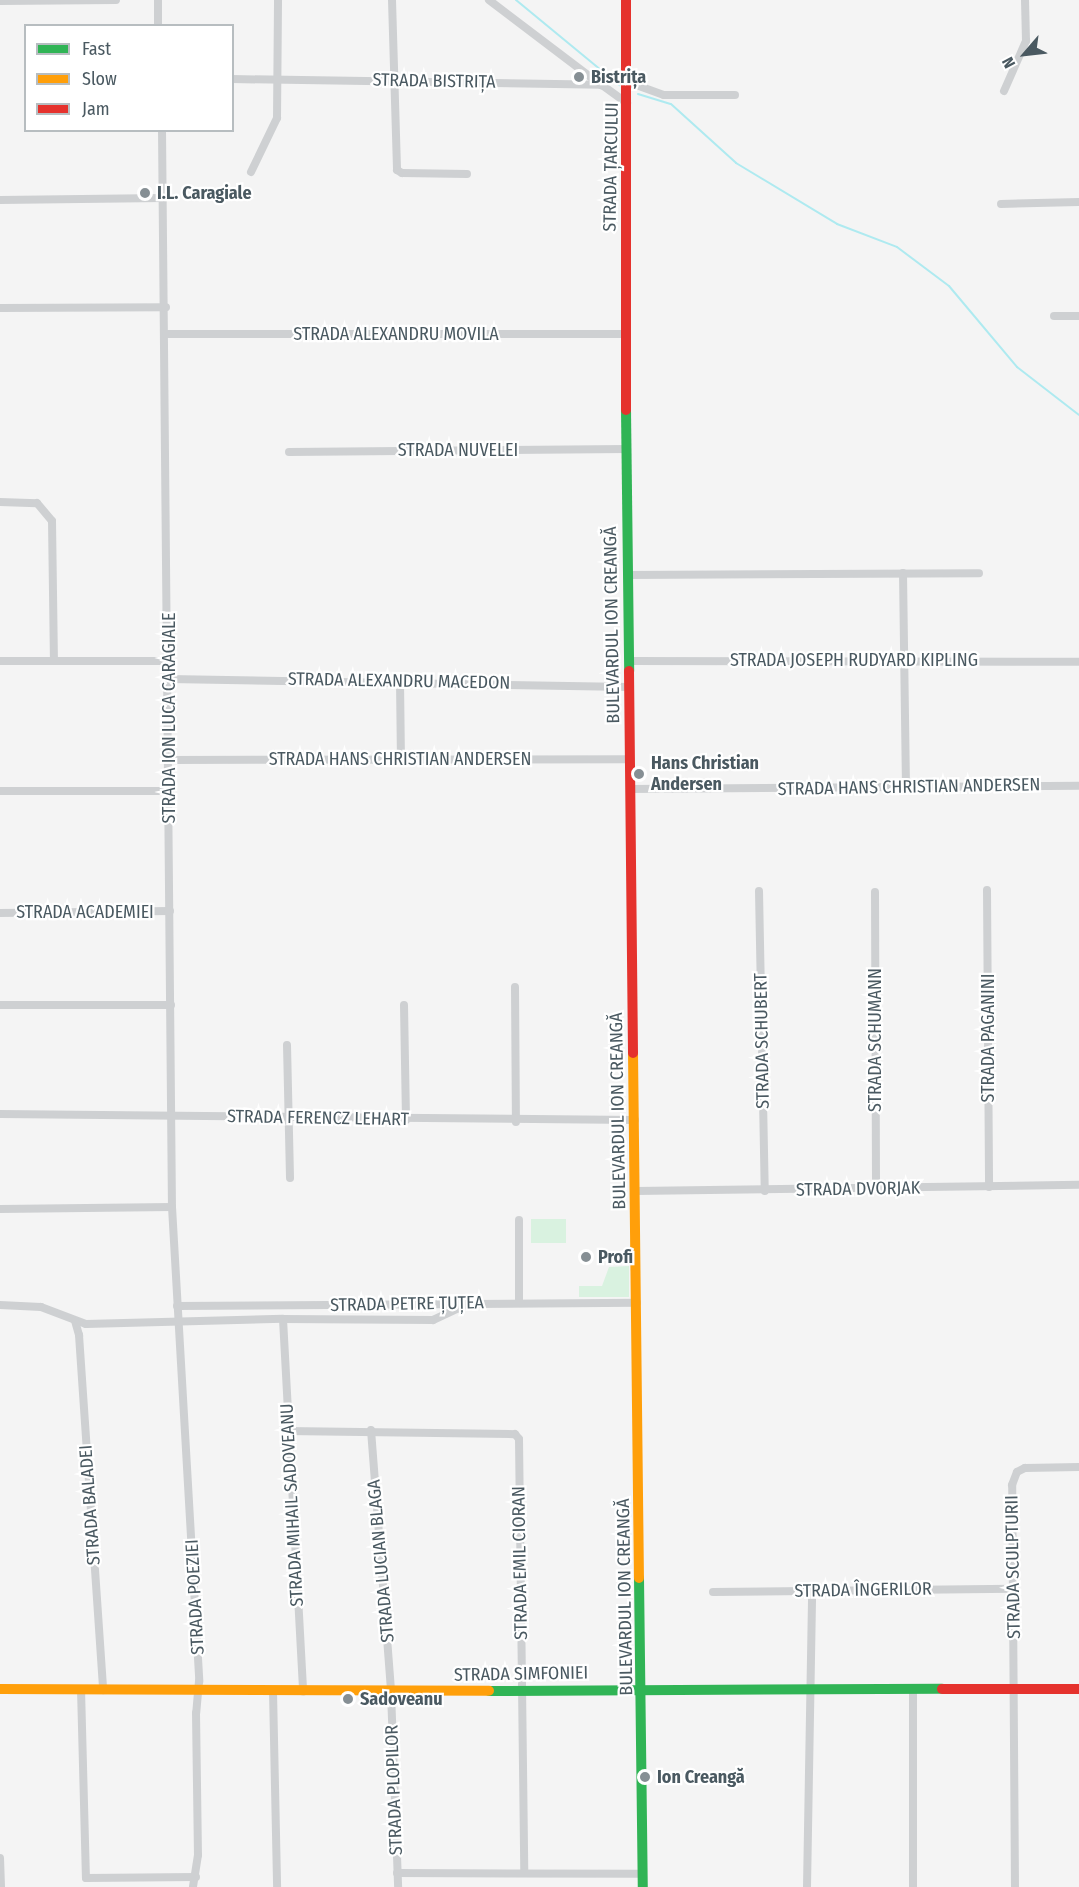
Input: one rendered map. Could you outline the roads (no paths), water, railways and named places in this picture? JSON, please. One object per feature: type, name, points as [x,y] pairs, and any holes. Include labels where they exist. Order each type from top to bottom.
[{"type":"street","points":[[0,2],[116,0]]},
{"type":"street","points":[[158,0],[158,24]]},
{"type":"street","points":[[251,172],[277,118],[278,0]]},
{"type":"street","points":[[392,0],[397,170],[402,173],[467,174]]},
{"type":"street","points":[[489,0],[629,104]]},
{"type":"street","name":"STRADA ȚARCULUI","points":[[625,334],[629,104],[626,0]]},
{"type":"street","points":[[1004,91],[1026,41],[1025,0]]},
{"type":"street","name":"STRADA BISTRIȚA","points":[[234,79],[396,80],[602,86]]},
{"type":"street","points":[[628,82],[664,95],[735,95]]},
{"type":"street","name":"STRADA ION LUCA CARAGIALE","points":[[162,132],[166,307],[172,1207],[177,1306]]},
{"type":"street","points":[[0,200],[163,198]]},
{"type":"street","points":[[1001,204],[1079,202]]},
{"type":"street","points":[[0,308],[166,307]]},
{"type":"street","points":[[1054,316],[1079,316]]},
{"type":"street","name":"STRADA ALEXANDRU MOVILA","points":[[166,334],[625,334]]},
{"type":"street","name":"BULEVARDUL ION CREANGĂ","points":[[625,334],[643,1688],[639,1777],[643,1887]]},
{"type":"street","name":"STRADA NUVELEI","points":[[289,452],[627,449]]},
{"type":"street","points":[[0,502],[37,503],[47,510],[52,521],[54,661]]},
{"type":"street","points":[[903,573],[906,788]]},
{"type":"street","points":[[628,575],[979,573]]},
{"type":"street","name":"STRADA JOSEPH RUDYARD KIPLING","points":[[629,661],[904,659],[1079,662]]},
{"type":"street","points":[[0,661],[169,662]]},
{"type":"street","name":"STRADA ALEXANDRU MACEDON","points":[[169,679],[400,681],[629,687]]},
{"type":"street","points":[[400,681],[401,759]]},
{"type":"street","name":"STRADA HANS CHRISTIAN ANDERSEN","points":[[169,760],[630,759]]},
{"type":"street","name":"STRADA HANS CHRISTIAN ANDERSEN","points":[[630,789],[1079,786]]},
{"type":"street","points":[[0,791],[170,790]]},
{"type":"street","name":"STRADA PAGANINI","points":[[987,890],[989,1187]]},
{"type":"street","name":"STRADA SCHUBERT","points":[[759,891],[765,1191]]},
{"type":"street","name":"STRADA SCHUMANN","points":[[875,892],[876,1189]]},
{"type":"street","name":"STRADA ACADEMIEI","points":[[0,913],[170,911]]},
{"type":"street","points":[[515,987],[516,1122]]},
{"type":"street","points":[[0,1005],[171,1005]]},
{"type":"street","points":[[404,1005],[406,1120]]},
{"type":"street","points":[[287,1045],[290,1178]]},
{"type":"street","name":"STRADA FERENCZ LEHART","points":[[0,1114],[516,1122],[636,1120]]},
{"type":"street","name":"STRADA DVORJAK","points":[[636,1191],[1079,1185]]},
{"type":"street","points":[[0,1209],[172,1207]]},
{"type":"street","points":[[519,1220],[519,1302]]},
{"type":"street","points":[[0,1305],[40,1307],[86,1324],[283,1319],[433,1320],[469,1303]]},
{"type":"street","name":"STRADA PETRE ȚUȚEA","points":[[177,1306],[637,1303]]},
{"type":"street","points":[[292,1305],[292,1319]]},
{"type":"street","name":"STRADA POEZIEI","points":[[177,1306],[198,1692],[196,1877],[193,1887]]},
{"type":"street","name":"STRADA MIHAIL SADOVEANU","points":[[283,1319],[286,1431],[303,1692]]},
{"type":"street","name":"STRADA BALADEI","points":[[75,1321],[79,1335],[103,1690]]},
{"type":"street","points":[[286,1431],[370,1430]]},
{"type":"street","name":"STRADA EMIL CIORAN","points":[[370,1430],[515,1434],[519,1439],[524,1873]]},
{"type":"street","name":"STRADA LUCIAN BLAGA","points":[[370,1430],[391,1692]]},
{"type":"street","name":"STRADA SCULPTURII","points":[[1015,1887],[1014,1477],[1024,1468],[1079,1467]]},
{"type":"street","name":"STRADA ÎNGERILOR","points":[[713,1592],[1013,1589]]},
{"type":"street","points":[[807,1887],[808,1690],[812,1678],[812,1591]]},
{"type":"street","name":"STRADA SIMFONIEI","points":[[0,1689],[391,1692],[643,1688],[1079,1689]]},
{"type":"street","points":[[81,1689],[86,1878],[196,1877]]},
{"type":"street","points":[[913,1690],[913,1887]]},
{"type":"street","points":[[273,1691],[277,1887]]},
{"type":"street","name":"STRADA PLOPILOR","points":[[391,1692],[398,1887]]},
{"type":"street","points":[[0,1858],[1,1887]]},
{"type":"street","points":[[397,1873],[642,1874]]},
{"type":"waterway","points":[[516,0],[619,85]]},
{"type":"waterway","points":[[638,94],[671,104],[736,163],[837,224],[897,247],[949,286],[1017,367],[1079,415]]},
{"type":"place","name":"Bistrița","points":[[579,77]]},
{"type":"place","name":"I.L. Caragiale","points":[[145,193]]},
{"type":"place","name":"Hans Christian Andersen","points":[[639,774]]},
{"type":"place","name":"Profi","points":[[586,1257]]},
{"type":"place","name":"Sadoveanu","points":[[348,1699]]},
{"type":"place","name":"Ion Creangă","points":[[645,1777]]}]
